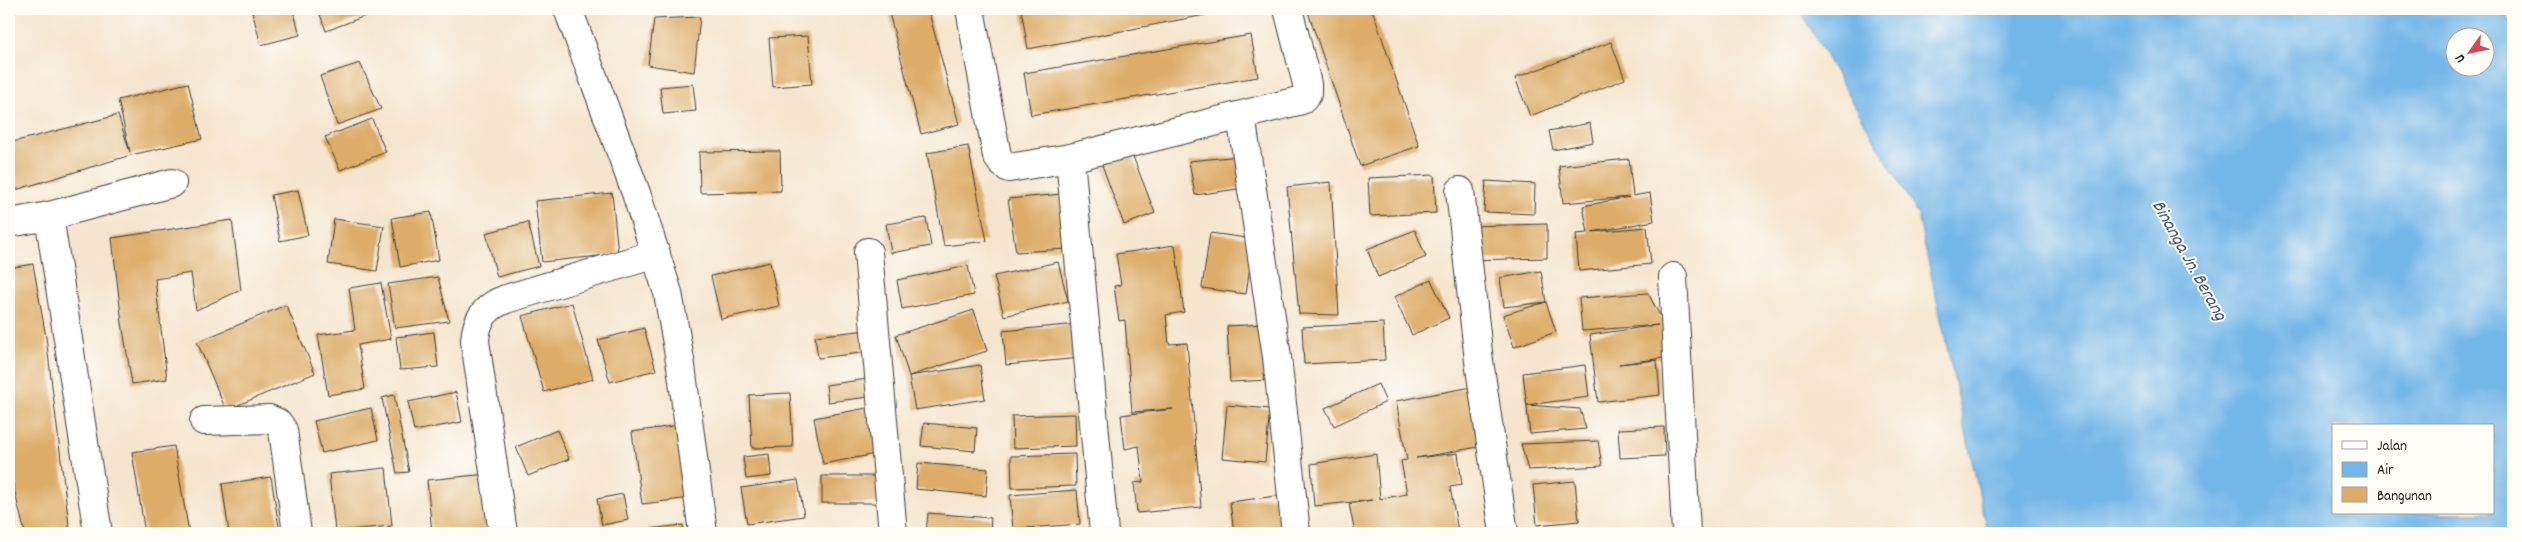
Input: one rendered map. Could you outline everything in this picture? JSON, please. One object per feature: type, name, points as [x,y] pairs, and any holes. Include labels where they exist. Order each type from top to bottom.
[{"type":"street","points":[[568,9],[636,193],[668,293],[681,366],[702,533]]},
{"type":"street","points":[[970,9],[997,156],[1002,164],[1009,168],[1070,158],[1302,100],[1307,94],[1307,84],[1288,9]]},
{"type":"street","points":[[1241,116],[1277,357],[1296,533]]},
{"type":"street","points":[[1070,158],[1104,533]]},
{"type":"street","points":[[9,223],[49,216],[172,183]]},
{"type":"street","points":[[1460,190],[1479,361],[1504,533]]},
{"type":"street","points":[[49,216],[98,533]]},
{"type":"street","points":[[868,252],[893,533]]},
{"type":"street","points":[[503,533],[475,341],[479,321],[492,304],[506,298],[656,254]]},
{"type":"street","points":[[1673,277],[1686,533]]},
{"type":"street","points":[[204,421],[269,419],[278,423],[283,430],[297,533]]},
{"type":"water","name":"Binanga Jn. Berang","points":[[1799,9],[2504,9],[2513,26],[2513,533],[1988,533],[1918,215]]},
{"type":"building","points":[[262,9],[293,9],[300,35],[261,45],[252,11]]},
{"type":"building","points":[[318,9],[383,9],[326,31]]},
{"type":"building","points":[[661,9],[691,9],[691,10],[661,12]]},
{"type":"building","points":[[888,9],[928,9],[959,124],[921,134]]},
{"type":"building","points":[[1021,9],[1231,9],[1231,10],[1028,49]]},
{"type":"building","points":[[1307,9],[1372,9],[1419,146],[1360,166]]},
{"type":"building","points":[[700,17],[694,72],[648,65],[654,19]]},
{"type":"building","points":[[1251,35],[1258,77],[1031,115],[1024,73]]},
{"type":"building","points":[[808,36],[812,84],[773,87],[769,38]]},
{"type":"building","points":[[1611,42],[1625,79],[1530,116],[1515,78]]},
{"type":"building","points":[[360,63],[381,109],[337,125],[320,76]]},
{"type":"building","points":[[188,83],[202,139],[131,155],[9,192],[9,143],[118,115],[130,152],[118,100]]},
{"type":"building","points":[[693,84],[696,111],[663,114],[660,87]]},
{"type":"building","points":[[372,119],[386,152],[340,170],[325,137]]},
{"type":"building","points":[[1590,123],[1593,142],[1553,150],[1549,131]]},
{"type":"building","points":[[968,146],[987,241],[944,246],[927,153]]},
{"type":"building","points":[[780,151],[781,191],[700,193],[699,152]]},
{"type":"building","points":[[1132,154],[1155,213],[1124,225],[1102,165]]},
{"type":"building","points":[[1240,156],[1245,188],[1195,195],[1189,161]]},
{"type":"building","points":[[1629,159],[1633,196],[1650,193],[1654,221],[1592,232],[1647,227],[1651,264],[1579,271],[1576,234],[1588,233],[1583,206],[1629,197],[1563,203],[1559,166]]},
{"type":"building","points":[[1434,175],[1436,213],[1370,216],[1368,178]]},
{"type":"building","points":[[1486,181],[1535,184],[1534,214],[1484,212]]},
{"type":"building","points":[[1331,182],[1339,315],[1299,314],[1287,187]]},
{"type":"building","points":[[298,190],[308,235],[280,241],[271,195]]},
{"type":"building","points":[[612,193],[618,254],[542,262],[535,201]]},
{"type":"building","points":[[1062,194],[1068,249],[1016,252],[1008,199]]},
{"type":"building","points":[[431,212],[439,260],[400,267],[392,218]]},
{"type":"building","points":[[926,218],[931,246],[891,253],[886,224]]},
{"type":"building","points":[[334,219],[384,226],[377,271],[328,264]]},
{"type":"building","points":[[232,220],[241,290],[196,310],[191,273],[155,279],[167,379],[132,384],[122,323],[112,238]]},
{"type":"building","points":[[528,222],[539,266],[497,277],[486,233]]},
{"type":"building","points":[[1547,224],[1547,258],[1470,260],[1469,226]]},
{"type":"building","points":[[1415,230],[1426,257],[1378,277],[1367,249]]},
{"type":"building","points":[[1210,233],[1254,239],[1246,294],[1202,288]]},
{"type":"building","points":[[1175,245],[1184,312],[1166,315],[1169,344],[1187,343],[1201,507],[1137,513],[1134,483],[1143,482],[1139,446],[1125,449],[1121,415],[1173,409],[1132,412],[1125,320],[1119,321],[1114,286],[1121,285],[1116,254]]},
{"type":"building","points":[[770,262],[779,306],[721,319],[711,276]]},
{"type":"building","points":[[1058,262],[1068,301],[1004,316],[994,276]]},
{"type":"building","points":[[33,264],[46,337],[70,533],[25,533],[9,469],[9,268]]},
{"type":"building","points":[[968,266],[974,295],[902,309],[897,280]]},
{"type":"building","points":[[1541,271],[1546,302],[1504,307],[1500,278]]},
{"type":"building","points":[[438,277],[449,321],[395,328],[388,284]]},
{"type":"building","points":[[1431,280],[1449,318],[1412,335],[1394,297]]},
{"type":"building","points":[[381,283],[391,339],[358,345],[365,389],[328,395],[318,335],[355,330],[349,288]]},
{"type":"building","points":[[1648,293],[1665,325],[1670,357],[1619,364],[1657,360],[1660,395],[1598,402],[1590,335],[1658,325],[1582,331],[1579,298]]},
{"type":"building","points":[[1546,302],[1556,332],[1514,347],[1503,315]]},
{"type":"building","points":[[572,303],[593,379],[544,392],[522,316]]},
{"type":"building","points":[[286,305],[315,373],[226,410],[197,342]]},
{"type":"building","points":[[974,310],[987,351],[909,376],[896,335]]},
{"type":"building","points":[[1383,323],[1385,360],[1304,364],[1302,327]]},
{"type":"building","points":[[1078,324],[1081,358],[1006,365],[1003,331]]},
{"type":"building","points":[[1266,324],[1269,380],[1230,382],[1227,326]]},
{"type":"building","points":[[644,328],[656,370],[610,382],[598,340]]},
{"type":"building","points":[[867,330],[870,352],[818,358],[815,336]]},
{"type":"building","points":[[434,332],[438,367],[400,370],[396,337]]},
{"type":"building","points":[[980,365],[985,399],[915,410],[909,376]]},
{"type":"building","points":[[1585,365],[1589,397],[1527,405],[1580,409],[1586,429],[1530,434],[1523,373]]},
{"type":"building","points":[[867,379],[870,397],[828,402],[826,385]]},
{"type":"building","points":[[1378,384],[1386,402],[1334,426],[1325,408]]},
{"type":"building","points":[[1472,387],[1478,447],[1416,458],[1458,453],[1462,485],[1450,487],[1458,531],[1444,533],[1355,533],[1349,504],[1372,500],[1314,506],[1311,464],[1376,454],[1380,499],[1407,494],[1401,461],[1407,460],[1396,401]]},
{"type":"building","points":[[456,392],[462,422],[414,431],[408,402]]},
{"type":"building","points":[[790,393],[793,447],[752,448],[749,395]]},
{"type":"building","points":[[394,395],[409,472],[397,473],[382,398]]},
{"type":"building","points":[[1227,405],[1270,409],[1265,462],[1222,458]]},
{"type":"building","points":[[872,407],[881,453],[823,464],[814,418]]},
{"type":"building","points":[[371,408],[378,440],[322,453],[314,421]]},
{"type":"building","points":[[1075,414],[1076,446],[1013,448],[1012,416]]},
{"type":"building","points":[[924,423],[977,428],[975,451],[921,446]]},
{"type":"building","points":[[680,425],[690,498],[642,504],[632,432]]},
{"type":"building","points":[[1664,427],[1665,456],[1620,458],[1618,429]]},
{"type":"building","points":[[557,430],[569,459],[528,476],[516,447]]},
{"type":"building","points":[[1598,441],[1602,466],[1528,470],[1521,444]]},
{"type":"building","points":[[174,446],[189,533],[145,533],[132,452]]},
{"type":"building","points":[[769,454],[771,476],[746,479],[743,457]]},
{"type":"building","points":[[1075,454],[1076,486],[1012,488],[1011,456]]},
{"type":"building","points":[[918,463],[988,469],[986,496],[916,489]]},
{"type":"building","points":[[386,468],[392,526],[335,531],[329,474]]},
{"type":"building","points":[[488,474],[494,533],[432,533],[427,480]]},
{"type":"building","points":[[822,476],[879,476],[879,503],[822,503]]},
{"type":"building","points":[[271,477],[280,533],[229,533],[222,484]]},
{"type":"building","points":[[798,480],[804,516],[747,524],[741,488]]},
{"type":"building","points":[[1575,481],[1579,521],[1537,525],[1533,485]]},
{"type":"building","points":[[1077,490],[1080,524],[1013,529],[1010,495]]},
{"type":"building","points":[[623,494],[628,520],[602,525],[597,499]]},
{"type":"building","points":[[1284,495],[1289,531],[1234,533],[1230,502]]},
{"type":"building","points":[[928,513],[991,518],[990,533],[926,533]]},
{"type":"building","points":[[683,525],[684,533],[649,533],[649,529]]}]
